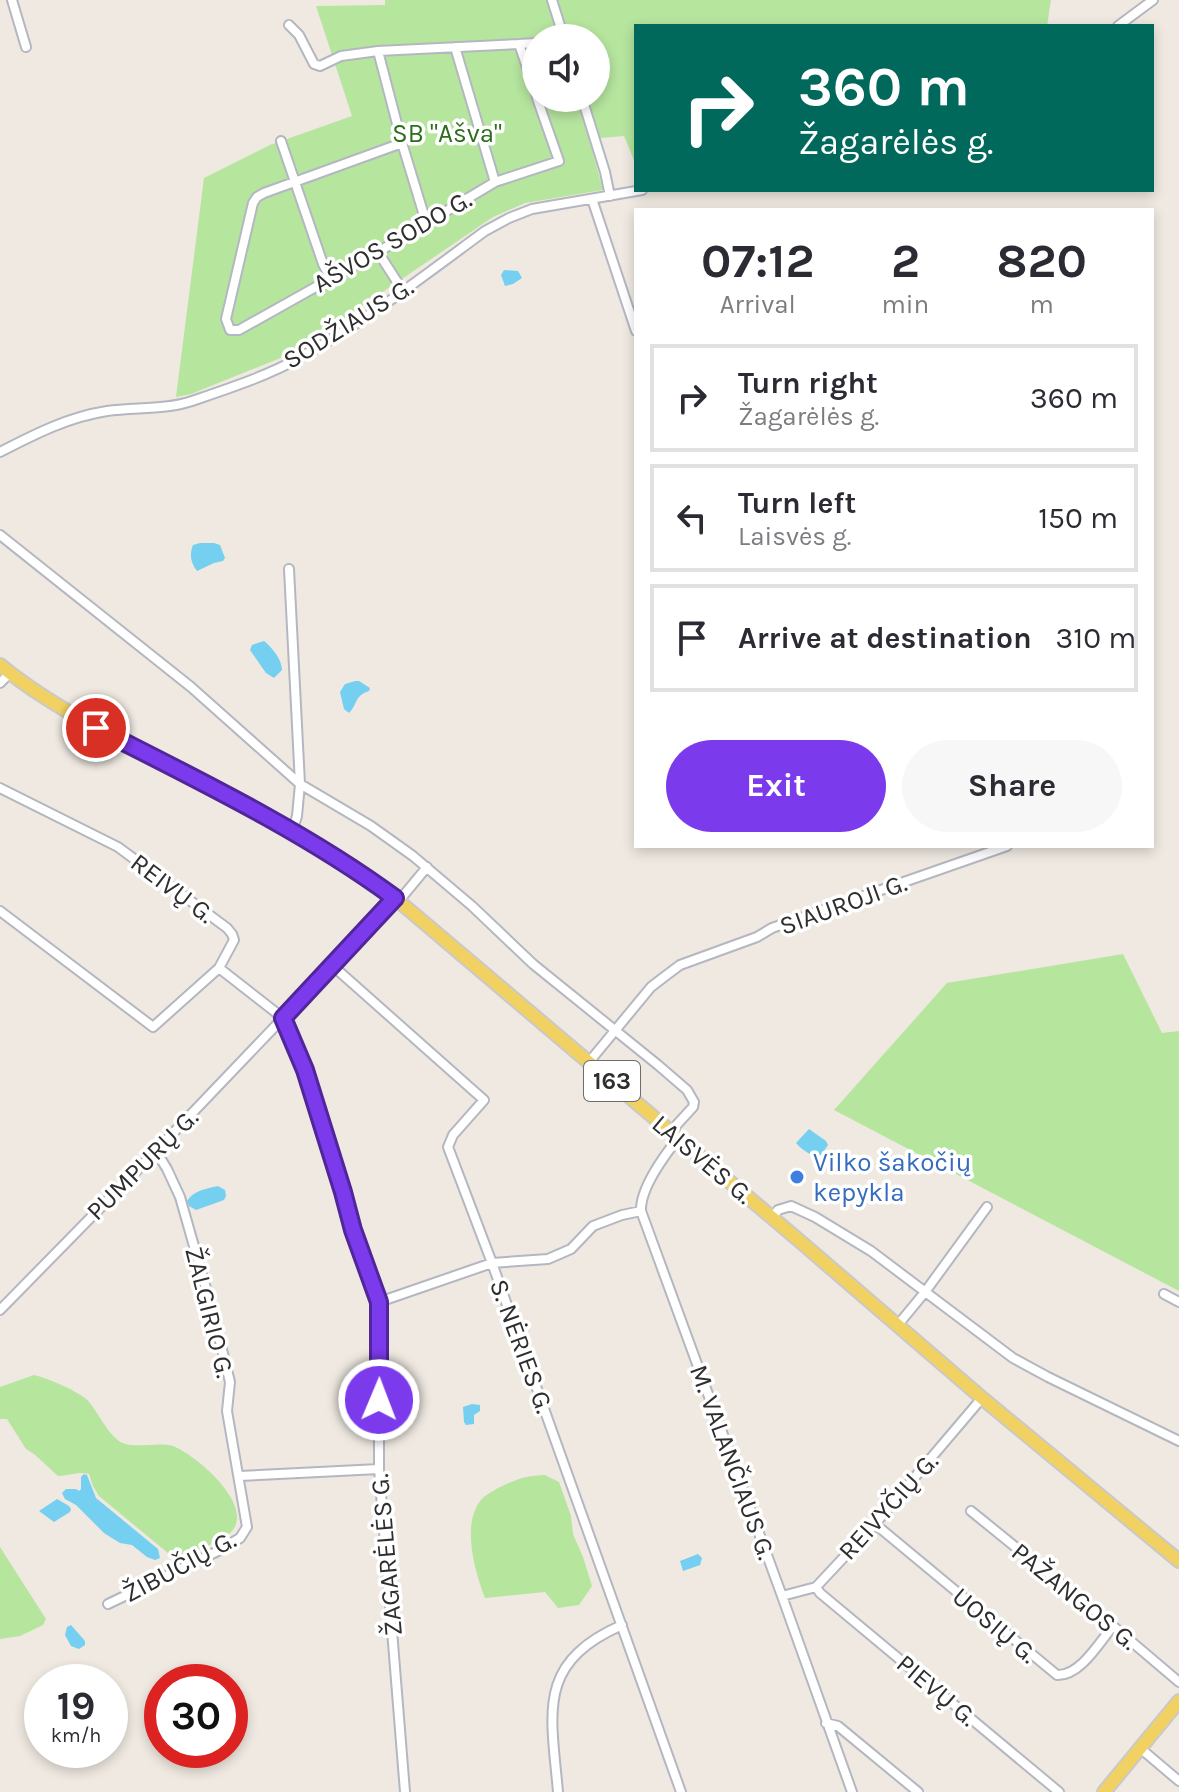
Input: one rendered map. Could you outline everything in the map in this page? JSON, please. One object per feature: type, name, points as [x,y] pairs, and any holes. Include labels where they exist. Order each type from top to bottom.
[{"type":"main road","name":"LAISVĖS G.","points":[[5,669],[40,695],[96,728],[292,832],[353,869],[396,900],[982,1398],[1179,1561]]},
{"type":"main road","points":[[1104,1792],[1179,1701]]},
{"type":"street","points":[[12,0],[26,47]]},
{"type":"street","points":[[552,0],[560,24]]},
{"type":"street","points":[[1121,24],[1153,0]]},
{"type":"street","points":[[289,25],[299,35],[314,64],[320,66],[341,56],[378,51],[522,44]]},
{"type":"street","points":[[519,44],[522,53]]},
{"type":"street","points":[[455,47],[495,182]]},
{"type":"street","points":[[378,51],[426,222]]},
{"type":"street","name":"AŠVOS SODO G.","points":[[295,182],[264,193],[253,203],[226,319],[230,330],[239,330],[495,182],[559,161],[542,112]]},
{"type":"street","points":[[586,112],[610,196]]},
{"type":"street","points":[[281,141],[330,277]]},
{"type":"street","points":[[295,182],[402,143]]},
{"type":"street","name":"SODŽIAUS G.","points":[[0,452],[78,416],[187,403],[297,360],[403,291],[485,231],[509,218],[532,209],[634,192]]},
{"type":"street","points":[[592,199],[634,325]]},
{"type":"street","points":[[378,252],[403,291]]},
{"type":"street","points":[[0,535],[191,687],[300,784],[371,826],[427,867],[533,964],[658,1065],[693,1098],[693,1107],[644,1192],[641,1211],[593,1226],[571,1249],[548,1259],[492,1263],[379,1302]]},
{"type":"street","points":[[289,569],[300,784],[292,832]]},
{"type":"street","points":[[0,683],[5,669]]},
{"type":"street","name":"REIVŲ G.","points":[[0,788],[118,847],[227,928],[234,940],[219,968],[153,1027],[0,911]]},
{"type":"street","name":"SIAUROJI G.","points":[[589,1062],[651,987],[680,965],[757,937],[772,928],[1001,848]]},
{"type":"street","points":[[219,968],[283,1018],[427,867]]},
{"type":"street","name":"S. NĖRIES G.","points":[[333,966],[484,1100],[453,1135],[448,1147],[681,1792]]},
{"type":"street","name":"PUMPURŲ G.","points":[[0,1310],[283,1018]]},
{"type":"street","name":"ŽAGARĖLĖS G.","points":[[283,1018],[305,1070],[353,1230],[379,1302],[379,1469],[405,1792]]},
{"type":"street","name":"ŽALGIRIO G.","points":[[156,1151],[180,1197],[230,1382],[227,1411],[247,1527]]},
{"type":"street","points":[[772,1218],[784,1207],[798,1208],[871,1251],[1013,1358],[1179,1441]]},
{"type":"street","points":[[897,1326],[987,1207]]},
{"type":"street","name":"M. VALANČIAUS G.","points":[[641,1211],[852,1792]]},
{"type":"street","points":[[1164,1294],[1179,1302]]},
{"type":"street","name":"REIVYČIŲ G.","points":[[816,1587],[875,1524],[982,1398]]},
{"type":"street","points":[[239,1476],[379,1469]]},
{"type":"street","name":"PAŽANGOS G.","points":[[971,1511],[1179,1682]]},
{"type":"street","name":"UOSIŲ G.","points":[[875,1524],[1057,1675],[1066,1676],[1077,1669],[1113,1626]]},
{"type":"street","name":"ŽIBUČIŲ G.","points":[[108,1604],[218,1551],[240,1538],[247,1527]]},
{"type":"street","points":[[782,1596],[816,1587]]},
{"type":"street","name":"PIEVŲ G.","points":[[816,1587],[1059,1792]]},
{"type":"street","points":[[558,1792],[551,1714],[554,1690],[565,1667],[582,1648],[622,1625]]},
{"type":"street","points":[[826,1723],[838,1726],[918,1792]]},
{"type":"street","points":[[1140,1748],[1179,1781]]},
{"type":"green space","name":"SB \"Ašva\"","points":[[385,0],[1051,0],[1047,24],[634,24],[634,160],[624,136],[589,139],[603,190],[525,203],[493,217],[293,353],[191,394],[176,397],[204,178],[270,145],[352,116],[316,6],[385,5]]},
{"type":"green space","points":[[1123,954],[1162,1033],[1179,1031],[1179,1291],[834,1110],[947,983]]},
{"type":"green space","points":[[34,1375],[85,1398],[110,1432],[124,1444],[173,1446],[196,1460],[230,1496],[237,1522],[230,1533],[174,1558],[99,1496],[89,1474],[58,1476],[26,1449],[7,1419],[0,1419],[0,1387]]},
{"type":"green space","points":[[545,1475],[559,1482],[592,1586],[579,1605],[558,1608],[545,1592],[485,1598],[472,1548],[475,1510],[484,1497],[502,1486],[526,1477]]},
{"type":"green space","points":[[0,1547],[46,1619],[43,1625],[20,1636],[0,1639]]},
{"type":"water","points":[[504,270],[518,271],[522,278],[505,286],[501,275]]},
{"type":"water","points":[[193,545],[220,545],[225,558],[223,561],[197,571],[191,552]]},
{"type":"water","points":[[264,641],[282,666],[274,678],[266,673],[250,650],[252,645]]},
{"type":"water","points":[[355,681],[370,688],[358,698],[349,713],[344,709],[340,692],[345,684]]},
{"type":"water","points":[[809,1129],[828,1145],[821,1155],[808,1153],[796,1143]]},
{"type":"water","points":[[218,1186],[225,1190],[224,1200],[196,1210],[189,1206],[187,1201],[193,1194]]},
{"type":"water","points":[[480,1405],[480,1411],[474,1415],[474,1424],[466,1425],[463,1407]]},
{"type":"water","points":[[84,1474],[96,1498],[158,1549],[160,1558],[147,1557],[132,1545],[120,1543],[65,1499],[62,1493],[66,1489],[81,1489]]},
{"type":"water","points":[[57,1499],[71,1509],[54,1522],[39,1511]]},
{"type":"water","points":[[698,1554],[702,1558],[700,1565],[683,1571],[680,1561]]},
{"type":"water","points":[[71,1625],[85,1641],[79,1649],[71,1646],[65,1635],[67,1627]]},
{"type":"place","name":"Vilko šakočių kepykla","points":[[797,1177]]},
{"type":"route","points":[[96,728],[292,832],[395,898],[283,1018],[305,1070],[353,1230],[379,1302],[379,1400]]}]
